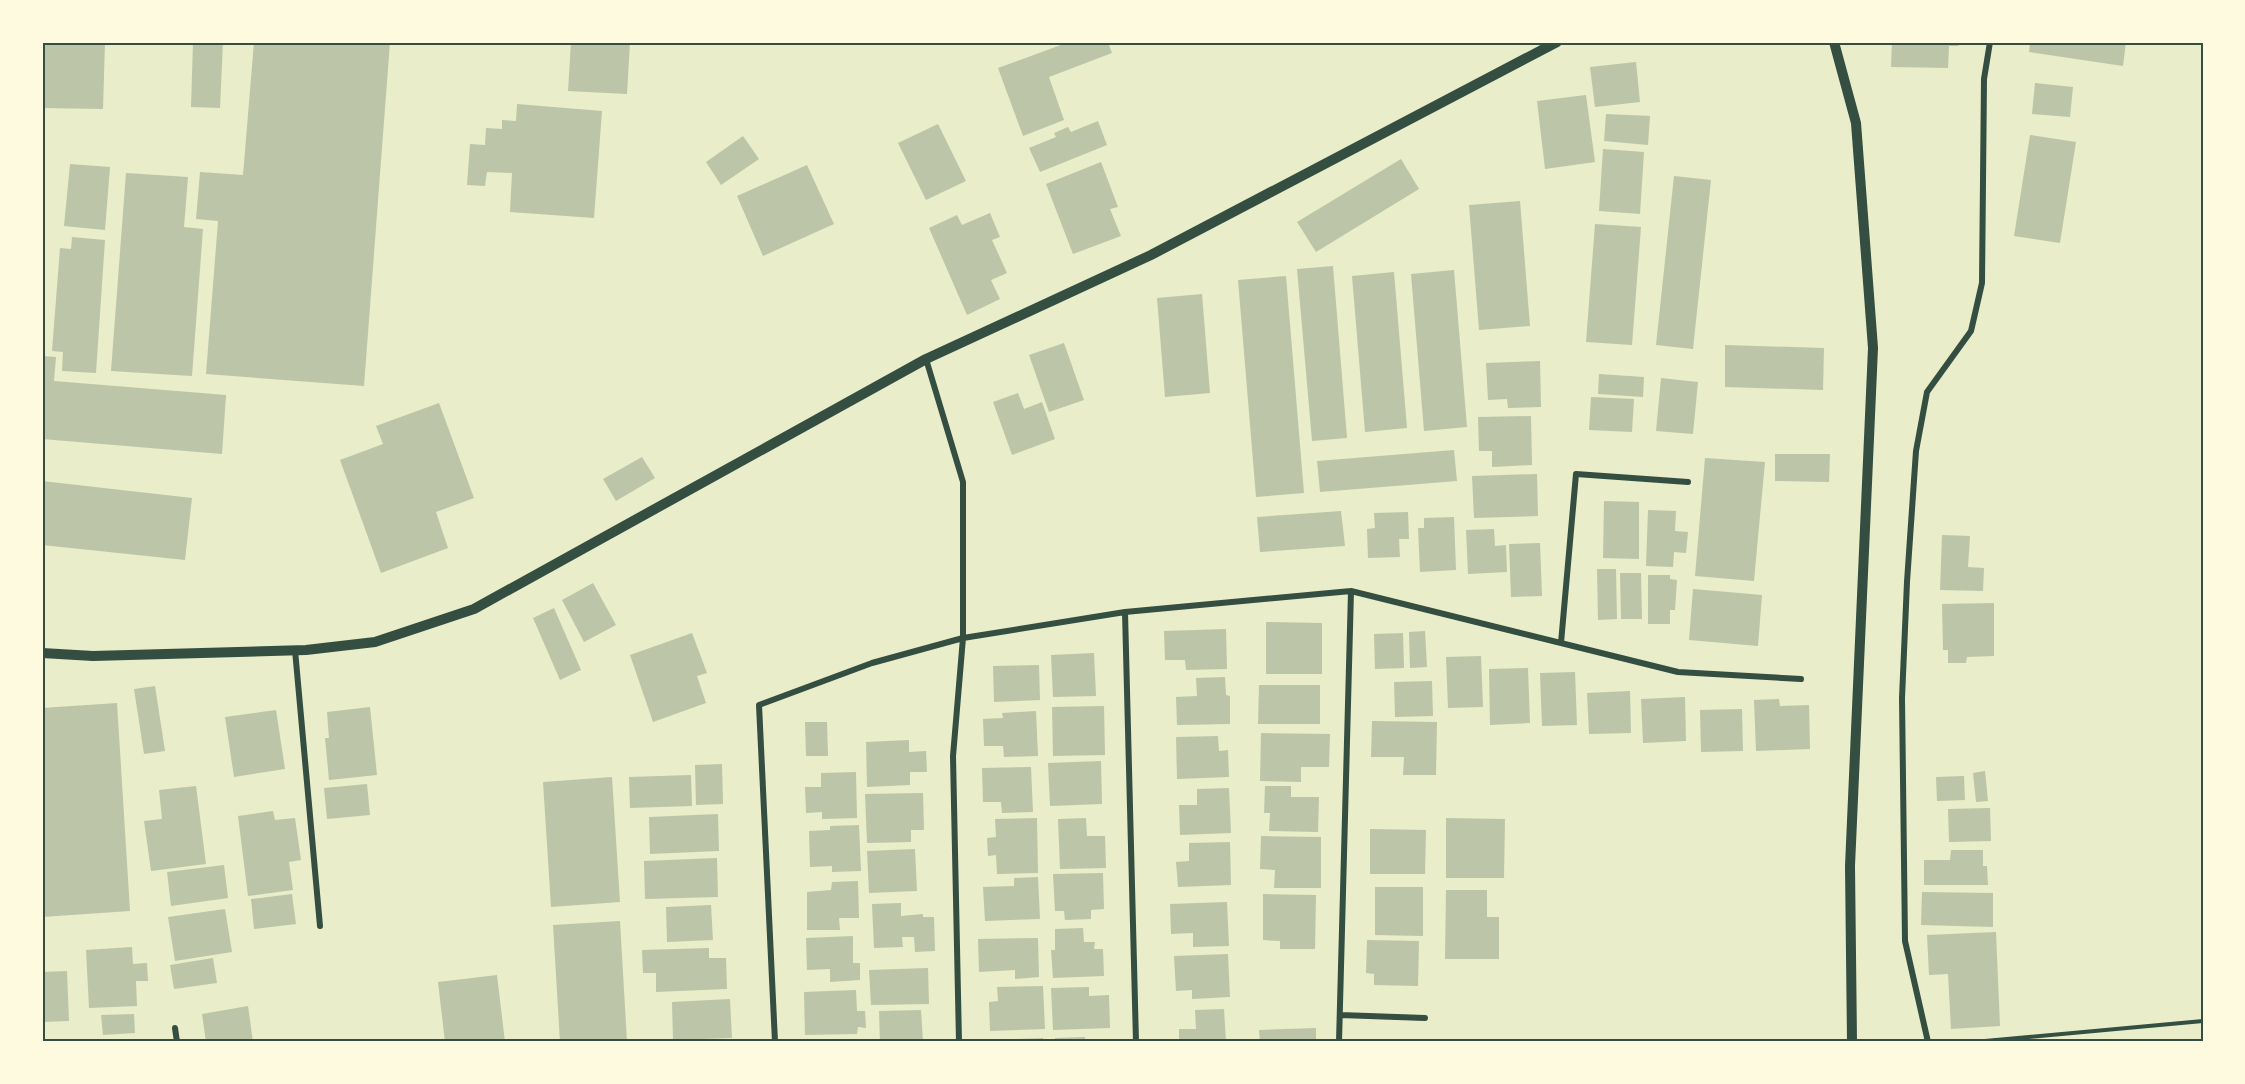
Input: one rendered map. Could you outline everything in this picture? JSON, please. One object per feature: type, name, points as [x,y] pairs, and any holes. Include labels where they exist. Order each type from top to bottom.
[{"type":"street","points":[[42,653],[93,656],[295,650],[375,642],[474,609],[926,359],[1151,255],[1557,42]]},
{"type":"street","points":[[1834,42],[1856,123],[1873,348],[1850,866],[1852,1042]]},
{"type":"street","points":[[1928,1042],[1905,941],[1902,698],[1907,582],[1916,451],[1927,392],[1971,332],[1982,283],[1984,79],[1990,42]]},
{"type":"street","points":[[926,359],[963,482],[963,638],[953,756],[959,1042]]},
{"type":"street","points":[[1561,643],[1576,474],[1688,482]]},
{"type":"street","points":[[775,1042],[759,705],[872,663],[963,638],[1125,612],[1351,591],[1678,672],[1801,679]]},
{"type":"street","points":[[1339,1042],[1351,591]]},
{"type":"street","points":[[1125,612],[1136,1042]]},
{"type":"street","points":[[295,650],[320,926]]},
{"type":"street","points":[[1340,1015],[1425,1018]]},
{"type":"street","points":[[175,1028],[177,1042]]},
{"type":"path","points":[[1974,1042],[2203,1021]]},
{"type":"building","points":[[42,42],[105,42],[103,109],[42,108]]},
{"type":"building","points":[[193,42],[223,42],[220,108],[191,107]]},
{"type":"building","points":[[254,42],[390,42],[364,386],[206,374],[218,221],[196,219],[200,172],[243,175]]},
{"type":"building","points":[[571,42],[630,42],[627,94],[568,91]]},
{"type":"building","points":[[1069,42],[1108,42],[1112,53],[1049,77],[1064,120],[1023,136],[998,68]]},
{"type":"building","points":[[1892,42],[1959,42],[1958,46],[1949,46],[1948,68],[1891,67]]},
{"type":"building","points":[[2030,42],[2126,42],[2123,66],[2029,52]]},
{"type":"building","points":[[1636,62],[1640,102],[1595,107],[1590,67]]},
{"type":"building","points":[[2035,83],[2073,87],[2070,117],[2032,114]]},
{"type":"building","points":[[1586,95],[1595,162],[1545,169],[1537,101]]},
{"type":"building","points":[[517,104],[602,111],[594,218],[510,212],[512,173],[487,172],[485,186],[467,185],[470,144],[485,145],[486,128],[502,129],[502,120],[516,121]]},
{"type":"building","points":[[1606,114],[1650,116],[1648,145],[1604,141]]},
{"type":"building","points":[[1098,121],[1107,145],[1040,172],[1029,148],[1056,137],[1054,133],[1068,127],[1071,132]]},
{"type":"building","points":[[938,124],[966,181],[926,200],[898,143]]},
{"type":"building","points":[[2030,135],[2076,142],[2060,243],[2014,236]]},
{"type":"building","points":[[743,136],[759,159],[721,185],[706,162]]},
{"type":"building","points":[[1603,149],[1644,152],[1640,214],[1599,211]]},
{"type":"building","points":[[1401,159],[1419,189],[1316,252],[1297,222]]},
{"type":"building","points":[[1101,162],[1118,207],[1110,209],[1121,236],[1073,254],[1046,184]]},
{"type":"building","points":[[70,164],[110,167],[105,230],[64,226]]},
{"type":"building","points":[[807,165],[834,224],[763,256],[737,196]]},
{"type":"building","points":[[126,173],[188,177],[184,227],[203,229],[192,376],[111,371]]},
{"type":"building","points":[[1674,176],[1711,180],[1693,349],[1656,345]]},
{"type":"building","points":[[1520,201],[1530,326],[1479,330],[1469,205]]},
{"type":"building","points":[[990,213],[1000,237],[992,240],[1007,273],[991,280],[1000,299],[967,315],[929,228],[957,215],[962,225]]},
{"type":"building","points":[[1595,224],[1641,227],[1632,345],[1586,342]]},
{"type":"building","points":[[72,237],[105,240],[96,373],[62,371],[63,352],[52,351],[60,248],[71,249]]},
{"type":"building","points":[[1333,266],[1347,438],[1312,441],[1297,269]]},
{"type":"building","points":[[1454,270],[1467,427],[1424,431],[1411,274]]},
{"type":"building","points":[[1394,272],[1407,428],[1365,432],[1352,276]]},
{"type":"building","points":[[1286,276],[1304,493],[1256,497],[1238,280]]},
{"type":"building","points":[[1202,294],[1210,393],[1165,397],[1157,298]]},
{"type":"building","points":[[1064,343],[1084,400],[1049,412],[1029,355]]},
{"type":"building","points":[[1725,345],[1824,348],[1823,390],[1725,387]]},
{"type":"building","points":[[42,356],[56,357],[54,381],[226,395],[222,454],[42,439]]},
{"type":"building","points":[[1540,361],[1541,407],[1508,408],[1507,399],[1488,400],[1486,363]]},
{"type":"building","points":[[1599,374],[1644,377],[1643,397],[1598,394]]},
{"type":"building","points":[[1661,378],[1698,382],[1693,434],[1656,431]]},
{"type":"building","points":[[1018,393],[1024,409],[1042,402],[1055,439],[1012,455],[993,402]]},
{"type":"building","points":[[1591,397],[1634,399],[1632,432],[1589,430]]},
{"type":"building","points":[[439,403],[474,498],[436,512],[448,548],[381,573],[340,460],[383,444],[376,426]]},
{"type":"building","points":[[1531,416],[1532,465],[1492,467],[1492,451],[1479,451],[1478,417]]},
{"type":"building","points":[[1454,450],[1457,481],[1320,492],[1317,461]]},
{"type":"building","points":[[1775,454],[1830,454],[1829,482],[1775,481]]},
{"type":"building","points":[[642,457],[655,478],[616,501],[603,479]]},
{"type":"building","points":[[1705,458],[1765,462],[1754,581],[1695,576]]},
{"type":"building","points":[[1537,474],[1538,516],[1474,518],[1472,476]]},
{"type":"building","points":[[42,481],[192,498],[185,560],[42,545]]},
{"type":"building","points":[[1604,501],[1639,502],[1639,559],[1603,558]]},
{"type":"building","points":[[1648,510],[1676,511],[1675,531],[1688,532],[1686,553],[1674,552],[1673,567],[1646,566]]},
{"type":"building","points":[[1341,511],[1345,546],[1260,552],[1257,517]]},
{"type":"building","points":[[1408,512],[1409,539],[1399,539],[1400,557],[1368,558],[1367,529],[1375,528],[1374,513]]},
{"type":"building","points":[[1454,517],[1456,570],[1420,572],[1418,528],[1424,528],[1424,518]]},
{"type":"building","points":[[1494,529],[1495,546],[1506,545],[1507,572],[1468,574],[1466,530]]},
{"type":"building","points":[[1942,535],[1970,536],[1968,567],[1984,568],[1983,591],[1940,590]]},
{"type":"building","points":[[1540,543],[1542,596],[1511,597],[1509,544]]},
{"type":"building","points":[[1597,569],[1616,569],[1617,619],[1598,620]]},
{"type":"building","points":[[1620,573],[1641,573],[1642,619],[1621,619]]},
{"type":"building","points":[[1648,575],[1670,575],[1670,579],[1677,580],[1675,610],[1670,610],[1670,624],[1648,624]]},
{"type":"building","points":[[593,583],[616,625],[584,642],[562,600]]},
{"type":"building","points":[[1693,589],[1762,595],[1758,646],[1689,640]]},
{"type":"building","points":[[1994,603],[1994,656],[1967,657],[1966,663],[1948,663],[1948,650],[1943,650],[1942,604]]},
{"type":"building","points":[[554,608],[581,670],[560,680],[533,618]]},
{"type":"building","points":[[1266,622],[1322,623],[1322,674],[1266,674]]},
{"type":"building","points":[[1226,629],[1227,669],[1186,670],[1185,660],[1165,660],[1164,631]]},
{"type":"building","points":[[1425,631],[1427,667],[1410,668],[1409,632]]},
{"type":"building","points":[[692,633],[707,673],[697,676],[706,703],[653,722],[630,655]]},
{"type":"building","points":[[1403,633],[1404,668],[1375,669],[1374,634]]},
{"type":"building","points":[[1094,653],[1096,696],[1053,697],[1051,655]]},
{"type":"building","points":[[1481,656],[1483,707],[1448,708],[1446,657]]},
{"type":"building","points":[[1039,665],[1040,700],[994,702],[993,666]]},
{"type":"building","points":[[1528,668],[1530,723],[1490,725],[1489,669]]},
{"type":"building","points":[[1575,672],[1577,725],[1542,726],[1540,673]]},
{"type":"building","points":[[1225,677],[1226,695],[1230,696],[1230,724],[1177,725],[1176,697],[1197,696],[1196,678]]},
{"type":"building","points":[[1432,681],[1433,716],[1395,717],[1394,682]]},
{"type":"building","points":[[1259,685],[1320,685],[1320,724],[1258,724]]},
{"type":"building","points":[[155,686],[165,751],[144,754],[134,689]]},
{"type":"building","points":[[1630,691],[1631,733],[1589,734],[1587,693]]},
{"type":"building","points":[[1685,697],[1686,741],[1643,743],[1641,699]]},
{"type":"building","points":[[1779,699],[1780,706],[1809,705],[1810,749],[1756,751],[1754,700]]},
{"type":"building","points":[[117,703],[130,911],[42,917],[42,708]]},
{"type":"building","points":[[1104,706],[1105,755],[1053,756],[1052,707]]},
{"type":"building","points":[[370,707],[377,775],[329,780],[325,738],[329,738],[327,712]]},
{"type":"building","points":[[1742,709],[1743,751],[1701,752],[1700,710]]},
{"type":"building","points":[[276,710],[285,769],[234,777],[225,717]]},
{"type":"building","points":[[1036,711],[1038,756],[1004,757],[1003,746],[984,746],[983,719],[1003,718],[1002,713]]},
{"type":"building","points":[[1372,721],[1437,722],[1436,775],[1403,775],[1404,757],[1371,757]]},
{"type":"building","points":[[805,722],[827,722],[828,756],[806,756]]},
{"type":"building","points":[[1261,733],[1330,734],[1329,767],[1301,767],[1301,782],[1260,781]]},
{"type":"building","points":[[1218,736],[1219,751],[1228,750],[1229,777],[1177,779],[1176,737]]},
{"type":"building","points":[[909,740],[909,752],[926,751],[927,772],[910,772],[910,785],[867,787],[866,742]]},
{"type":"building","points":[[1101,761],[1102,804],[1050,806],[1048,763]]},
{"type":"building","points":[[722,764],[723,804],[696,805],[695,765]]},
{"type":"building","points":[[1031,767],[1033,812],[1002,813],[1001,802],[983,802],[982,768]]},
{"type":"building","points":[[1985,771],[1988,801],[1976,802],[1973,773]]},
{"type":"building","points":[[856,772],[857,818],[822,819],[822,812],[806,813],[805,787],[821,787],[821,773]]},
{"type":"building","points":[[691,775],[692,806],[630,808],[629,777]]},
{"type":"building","points":[[1964,776],[1965,800],[1937,801],[1936,777]]},
{"type":"building","points":[[612,777],[620,902],[551,907],[543,782]]},
{"type":"building","points":[[367,784],[370,815],[327,819],[324,788]]},
{"type":"building","points":[[196,786],[206,864],[151,871],[144,821],[162,819],[159,790]]},
{"type":"building","points":[[1265,786],[1291,786],[1291,797],[1319,797],[1318,832],[1269,831],[1270,813],[1264,813]]},
{"type":"building","points":[[1229,788],[1231,833],[1180,835],[1179,805],[1197,805],[1197,789]]},
{"type":"building","points":[[923,793],[924,830],[911,830],[911,842],[867,843],[865,794]]},
{"type":"building","points":[[1990,808],[1991,841],[1949,842],[1948,809]]},
{"type":"building","points":[[273,811],[275,820],[295,818],[301,860],[289,862],[293,890],[248,896],[238,816]]},
{"type":"building","points":[[718,814],[719,851],[650,854],[649,817]]},
{"type":"building","points":[[1037,818],[1038,873],[997,874],[996,855],[988,856],[987,838],[996,837],[995,819]]},
{"type":"building","points":[[1086,818],[1087,836],[1105,836],[1106,868],[1060,869],[1058,819]]},
{"type":"building","points":[[1446,818],[1505,819],[1504,878],[1446,878]]},
{"type":"building","points":[[859,825],[861,871],[832,872],[832,866],[810,867],[809,831],[830,830],[830,826]]},
{"type":"building","points":[[1370,829],[1426,830],[1425,874],[1370,874]]},
{"type":"building","points":[[1261,836],[1321,837],[1321,888],[1274,888],[1275,870],[1260,869]]},
{"type":"building","points":[[1230,842],[1231,885],[1178,887],[1176,862],[1189,861],[1189,843]]},
{"type":"building","points":[[915,849],[917,891],[869,893],[867,851]]},
{"type":"building","points":[[1951,850],[1983,850],[1983,866],[1987,866],[1988,885],[1924,885],[1924,860],[1950,860]]},
{"type":"building","points":[[717,858],[718,897],[645,899],[644,861]]},
{"type":"building","points":[[224,865],[228,898],[171,906],[167,872]]},
{"type":"building","points":[[1103,873],[1104,909],[1091,910],[1091,919],[1065,920],[1064,911],[1055,911],[1053,874]]},
{"type":"building","points":[[1038,877],[1040,919],[985,921],[983,887],[1014,886],[1014,878]]},
{"type":"building","points":[[858,881],[859,918],[839,918],[840,930],[807,930],[807,892],[831,890],[832,882]]},
{"type":"building","points":[[1375,887],[1423,887],[1423,936],[1375,935]]},
{"type":"building","points":[[1446,890],[1487,890],[1487,917],[1499,917],[1499,959],[1445,959]]},
{"type":"building","points":[[1922,892],[1993,893],[1993,927],[1921,925]]},
{"type":"building","points":[[292,894],[296,924],[254,929],[251,899]]},
{"type":"building","points":[[1263,894],[1316,895],[1315,949],[1280,949],[1280,941],[1263,940]]},
{"type":"building","points":[[1227,902],[1229,946],[1193,947],[1193,933],[1171,934],[1170,904]]},
{"type":"building","points":[[901,903],[901,916],[923,914],[923,917],[934,917],[935,951],[915,952],[914,937],[902,937],[903,947],[874,948],[872,904]]},
{"type":"building","points":[[711,905],[713,940],[667,942],[666,907]]},
{"type":"building","points":[[225,909],[232,952],[175,961],[168,917]]},
{"type":"building","points":[[620,921],[627,1042],[560,1042],[553,925]]},
{"type":"building","points":[[1083,928],[1084,942],[1095,942],[1094,949],[1103,949],[1104,976],[1053,978],[1051,950],[1055,950],[1055,929]]},
{"type":"building","points":[[1996,932],[2000,1026],[1951,1029],[1948,974],[1929,975],[1927,935]]},
{"type":"building","points":[[853,936],[853,963],[860,963],[860,980],[830,982],[830,969],[807,970],[806,938]]},
{"type":"building","points":[[1038,938],[1039,977],[1015,979],[1015,970],[979,972],[978,939]]},
{"type":"building","points":[[1367,940],[1419,941],[1418,986],[1374,985],[1374,974],[1366,973]]},
{"type":"building","points":[[132,947],[133,964],[147,963],[148,981],[136,981],[137,1006],[89,1008],[86,950]]},
{"type":"building","points":[[709,948],[709,958],[726,958],[727,989],[656,992],[656,973],[643,973],[642,950]]},
{"type":"building","points":[[1228,954],[1230,997],[1192,999],[1192,990],[1176,991],[1174,956]]},
{"type":"building","points":[[213,958],[217,983],[174,989],[170,965]]},
{"type":"building","points":[[928,968],[929,1004],[871,1005],[869,970]]},
{"type":"building","points":[[67,971],[69,1021],[42,1022],[42,972]]},
{"type":"building","points":[[497,975],[505,1042],[445,1042],[438,982]]},
{"type":"building","points":[[1043,986],[1045,1029],[990,1031],[989,1002],[998,1001],[997,987]]},
{"type":"building","points":[[1089,987],[1089,996],[1109,995],[1110,1028],[1053,1030],[1051,988]]},
{"type":"building","points":[[856,990],[857,1011],[865,1011],[866,1028],[858,1027],[857,1034],[805,1035],[804,992]]},
{"type":"building","points":[[730,999],[732,1038],[673,1040],[672,1002]]},
{"type":"building","points":[[248,1006],[253,1042],[206,1042],[202,1014]]},
{"type":"building","points":[[1224,1009],[1226,1042],[1179,1042],[1179,1029],[1196,1029],[1195,1010]]},
{"type":"building","points":[[921,1010],[923,1042],[880,1042],[879,1011]]},
{"type":"building","points":[[134,1014],[135,1033],[103,1035],[101,1015]]},
{"type":"building","points":[[1316,1028],[1316,1042],[1260,1042],[1259,1030]]},
{"type":"building","points":[[1085,1037],[1085,1042],[1055,1042],[1055,1038]]},
{"type":"building","points":[[1043,1038],[1043,1042],[986,1042],[986,1040]]}]
